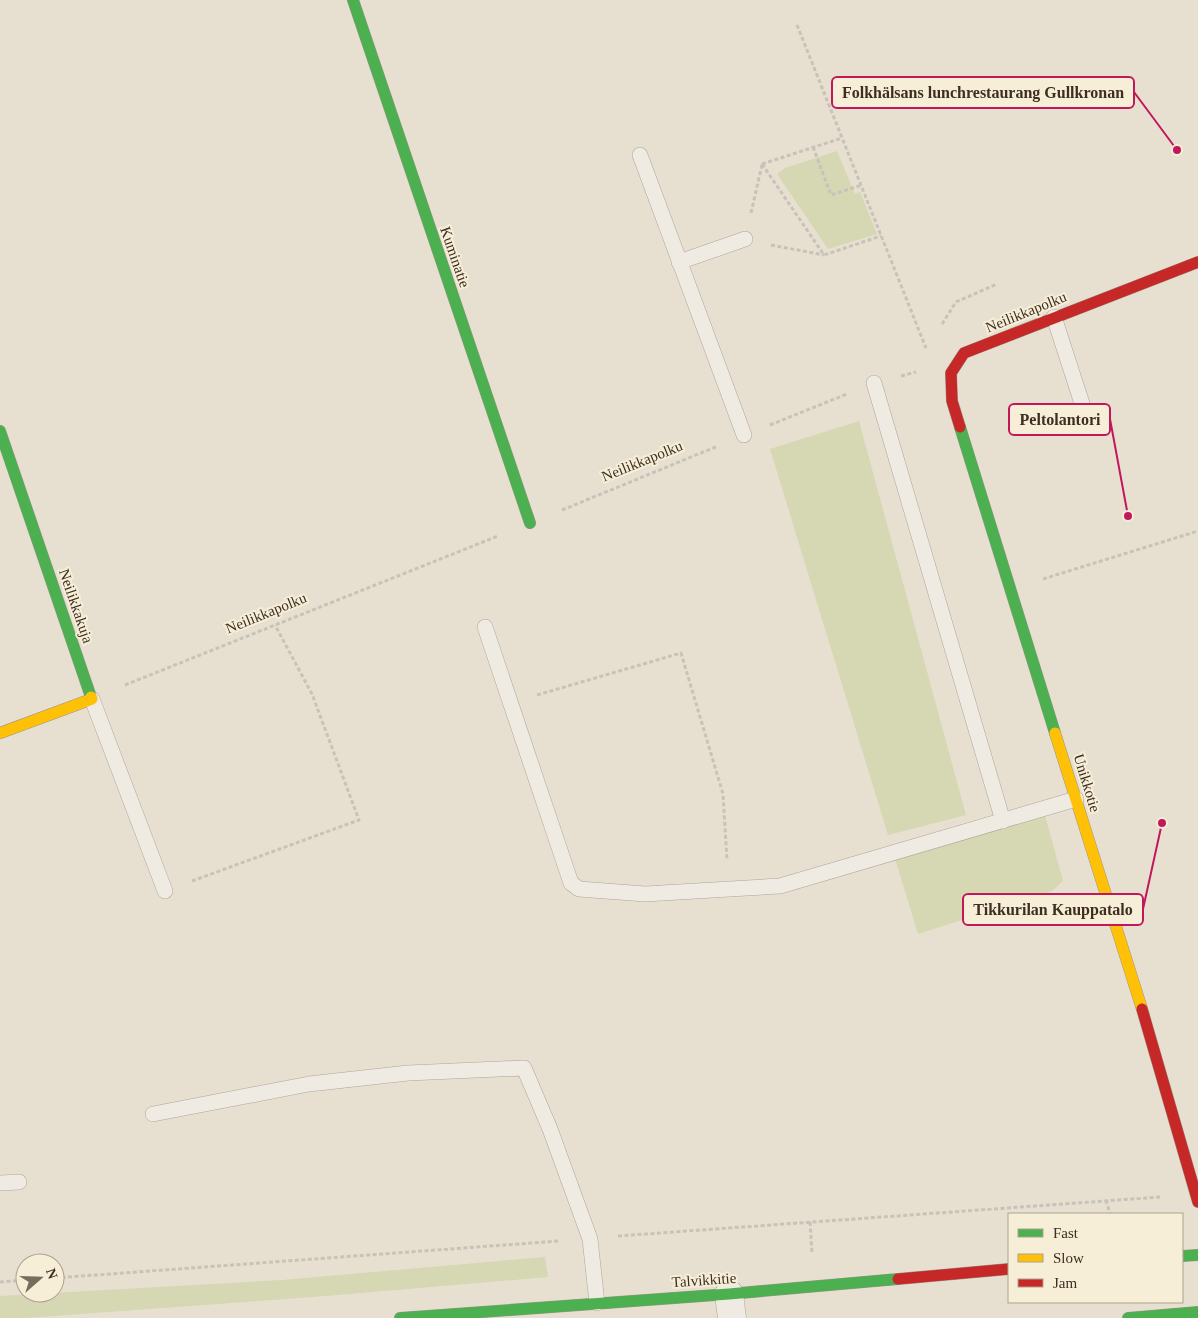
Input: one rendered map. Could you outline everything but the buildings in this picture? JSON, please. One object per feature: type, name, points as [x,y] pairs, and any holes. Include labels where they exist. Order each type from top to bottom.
[{"type":"street","name":"Kuminatie","points":[[353,0],[530,524]]},
{"type":"street","name":"Neilikkapolku","points":[[951,373],[964,353],[1198,262]]},
{"type":"street","name":"Unikkotie","points":[[951,373],[952,401],[1142,1010],[1197,1199]]},
{"type":"street","name":"Neilikkakuja","points":[[0,431],[92,699]]},
{"type":"street","points":[[0,733],[92,699]]},
{"type":"street","points":[[1183,1256],[1198,1255]]},
{"type":"street","name":"Talvikkitie","points":[[400,1318],[597,1303],[731,1306],[1008,1269]]},
{"type":"street","points":[[1128,1318],[1198,1312]]},
{"type":"lane","points":[[640,155],[744,435]]},
{"type":"lane","points":[[679,262],[745,240]]},
{"type":"lane","points":[[1054,317],[1087,419]]},
{"type":"lane","points":[[874,383],[1003,821]]},
{"type":"lane","points":[[484,627],[570,883],[579,889],[645,894],[780,886],[1076,799]]},
{"type":"lane","points":[[92,699],[165,891]]},
{"type":"lane","points":[[153,1114],[309,1084],[408,1074],[524,1068],[550,1130],[590,1238],[597,1303]]},
{"type":"lane","points":[[0,1183],[18,1182]]},
{"type":"path","points":[[797,25],[927,348],[932,340]]},
{"type":"path","points":[[842,138],[762,164],[824,255],[882,236]]},
{"type":"path","points":[[813,147],[832,195],[862,186]]},
{"type":"path","points":[[941,325],[956,302],[997,284]]},
{"type":"path","name":"Neilikkapolku","points":[[92,699],[530,524],[874,383],[915,372],[951,373]]},
{"type":"path","points":[[1040,580],[1198,531]]},
{"type":"path","points":[[165,891],[359,820],[312,694],[275,625]]},
{"type":"path","points":[[510,704],[681,653],[723,794],[729,889]]},
{"type":"path","points":[[65,1277],[1106,1200],[1155,1197],[1197,1199]]},
{"type":"path","points":[[1106,1200],[1110,1213]]},
{"type":"path","points":[[0,1282],[15,1281]]},
{"type":"green space","points":[[837,151],[855,194],[860,192],[877,234],[828,249],[777,174],[785,168]]},
{"type":"green space","points":[[859,421],[966,815],[888,835],[770,449]]},
{"type":"green space","points":[[1045,815],[1063,881],[1052,891],[918,934],[895,859]]},
{"type":"green space","points":[[545,1257],[548,1277],[326,1296],[27,1318],[0,1318],[0,1296],[15,1295],[15,1303],[65,1303],[65,1292],[282,1280]]},
{"type":"traffic: fast","points":[[353,0],[530,523]]},
{"type":"traffic: fast","points":[[960,427],[1055,733]]},
{"type":"traffic: fast","points":[[0,431],[91,697]]},
{"type":"traffic: fast","points":[[1183,1256],[1198,1255]]},
{"type":"traffic: fast","points":[[400,1318],[729,1294],[898,1279]]},
{"type":"traffic: fast","points":[[1128,1318],[1198,1312]]},
{"type":"traffic: slow","points":[[0,733],[92,699],[91,697]]},
{"type":"traffic: slow","points":[[1055,733],[1142,1009]]},
{"type":"traffic: jam","points":[[960,427],[952,401],[951,373],[964,353],[1198,262]]},
{"type":"traffic: jam","points":[[1142,1009],[1198,1202]]},
{"type":"traffic: jam","points":[[898,1279],[1008,1269]]},
{"type":"place","name":"Folkhälsans lunchrestaurang Gullkronan","points":[[1177,150]]},
{"type":"place","name":"Peltolantori","points":[[1128,516]]},
{"type":"place","name":"Tikkurilan Kauppatalo","points":[[1162,823]]}]
